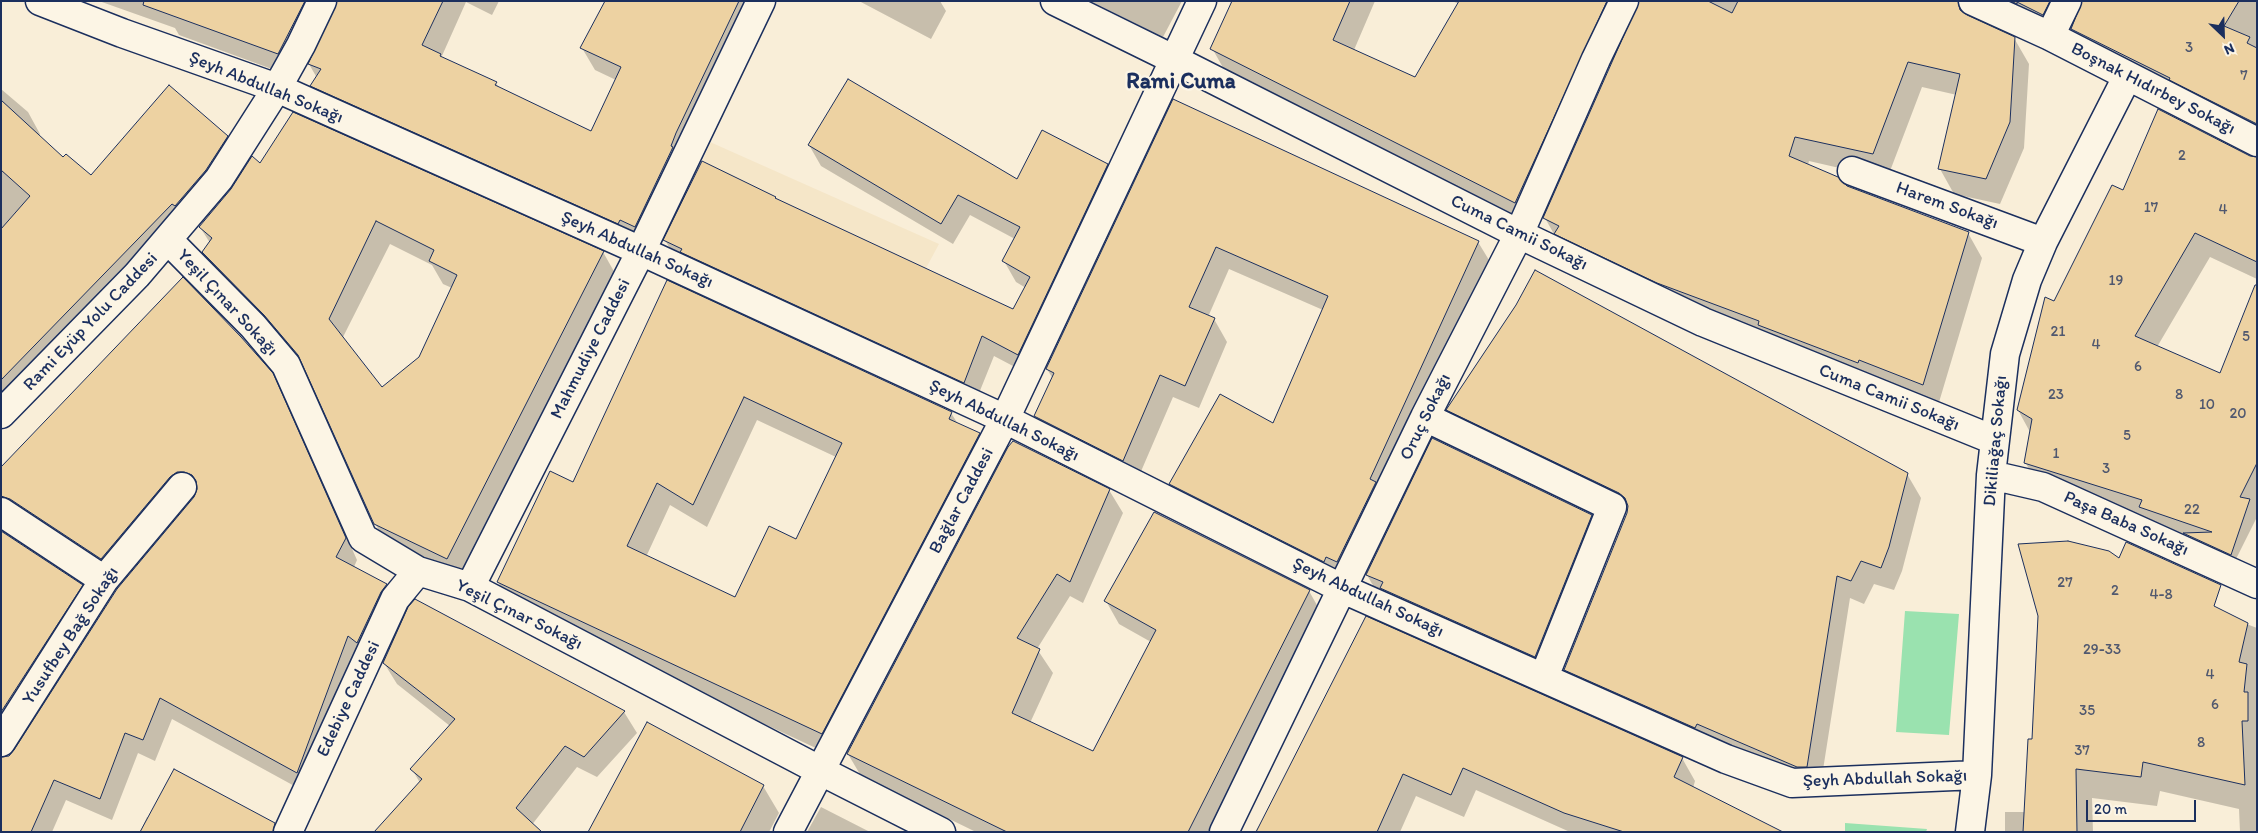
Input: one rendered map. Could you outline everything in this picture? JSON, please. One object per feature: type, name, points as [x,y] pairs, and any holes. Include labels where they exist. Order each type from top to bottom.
[{"type":"street","name":"Şeyh Abdullah Sokağı","points":[[40,1],[122,33],[277,88],[641,251],[1005,419],[1343,588],[1726,759],[1792,783],[1977,775]]},
{"type":"street","name":"Rami Eyüp Yolu Caddesi","points":[[1,414],[169,241],[219,179],[277,88],[301,45],[322,1]]},
{"type":"street","name":"Mahmudiye Caddesi","points":[[470,586],[641,251],[761,1]]},
{"type":"street","name":"Cuma Camii Sokağı","points":[[1055,1],[1519,234],[1703,322],[1994,440]]},
{"type":"street","name":"Bağlar Caddesi","points":[[788,832],[1005,419],[1202,1]]},
{"type":"street","name":"Oruç Sokağı","points":[[1224,832],[1425,417],[1519,234],[1596,59],[1624,1]]},
{"type":"street","name":"Boşnak Hıdırbey Sokağı","points":[[1973,1],[2050,36],[2257,142]]},
{"type":"street","points":[[2050,36],[2067,1]]},
{"type":"street","name":"Dikiliağaç Sokağı","points":[[1970,832],[1977,775],[1991,474],[2005,354],[2027,280],[2043,242],[2127,77]]},
{"type":"street","name":"Harem Sokağı","points":[[1852,171],[2043,242]]},
{"type":"street","name":"Yeşil Çınar Sokağı","points":[[169,241],[253,326],[286,365],[362,538],[418,571],[470,586],[821,771],[942,832]]},
{"type":"street","points":[[1425,417],[1612,507],[1544,677]]},
{"type":"street","name":"Paşa Baba Sokağı","points":[[1991,474],[2043,487],[2257,584]]},
{"type":"street","name":"Yusufbey Bağ Sokağı","points":[[1,742],[104,580],[182,487]]},
{"type":"street","points":[[1,512],[104,580]]},
{"type":"street","name":"Edebiye Caddesi","points":[[288,832],[396,599],[418,571]]},
{"type":"shaded area","points":[[710,142],[939,244],[889,337],[670,242]]},
{"type":"green space","points":[[1905,611],[1959,614],[1949,735],[1896,732]]},
{"type":"green space","points":[[1845,823],[1927,829],[1926,832],[1845,832]]},
{"type":"building","points":[[144,1],[305,1],[278,54],[143,5]]},
{"type":"building","points":[[337,1],[443,1],[422,45],[441,54],[440,56],[497,82],[495,85],[591,131],[621,67],[580,48],[605,1],[739,1],[676,133],[671,146],[673,147],[635,227],[620,220],[618,224],[310,86],[321,69],[308,64]]},
{"type":"building","points":[[1232,1],[1350,1],[1333,40],[1415,77],[1459,1],[1607,1],[1515,203],[1210,49]]},
{"type":"building","points":[[1639,1],[1708,1],[1732,13],[1738,1],[1958,1],[1960,10],[1967,15],[2015,37],[2010,122],[1986,179],[1938,169],[1960,74],[1908,62],[1873,154],[1795,137],[1789,156],[1838,177],[1847,186],[1969,232],[1923,385],[1859,360],[1858,363],[1758,325],[1759,321],[1657,283],[1554,234],[1559,226],[1543,218]]},
{"type":"building","points":[[2011,1],[2050,1],[2043,15]]},
{"type":"building","points":[[2082,1],[2239,1],[2224,26],[2250,37],[2247,43],[2257,48],[2257,124],[2071,29]]},
{"type":"building","points":[[848,79],[1017,179],[1042,130],[1108,164],[1018,355],[982,336],[964,383],[680,252],[682,249],[663,240],[702,161],[775,198],[1013,309],[1030,277],[1002,261],[1020,227],[958,195],[941,224],[808,145]]},
{"type":"building","points":[[169,85],[228,136],[206,170],[175,206],[172,204],[1,380],[1,229],[30,196],[1,170],[1,100],[63,157],[66,154],[91,175]]},
{"type":"building","points":[[1173,99],[1479,241],[1370,479],[1376,482],[1337,562],[1326,557],[1324,562],[1169,484],[1220,394],[1273,423],[1328,296],[1216,247],[1189,307],[1215,318],[1185,386],[1160,375],[1123,461],[1034,416],[1054,373],[1046,369]]},
{"type":"building","points":[[2158,109],[2250,156],[2257,157],[2257,262],[2195,233],[2135,336],[2220,373],[2255,285],[2257,285],[2257,463],[2240,497],[2250,499],[2231,555],[2183,533],[2212,532],[2139,507],[2142,500],[2024,463],[2032,419],[2017,410],[2045,297],[2054,301],[2112,185],[2123,190]]},
{"type":"building","points":[[293,112],[604,251],[447,559],[374,524],[298,355],[264,315],[202,252],[212,238],[199,227],[231,189],[252,156],[260,163]],"holes":[[[376,221],[434,250],[429,261],[457,275],[419,357],[382,387],[329,319]]]},
{"type":"building","points":[[1535,270],[1908,473],[1889,547],[1881,568],[1861,561],[1851,581],[1837,576],[1807,767],[1797,767],[1697,724],[1695,728],[1564,670],[1627,513],[1628,506],[1625,498],[1619,493],[1446,410],[1516,305]]},
{"type":"building","points":[[183,277],[273,373],[346,538],[336,557],[387,584],[381,592],[357,643],[348,636],[297,773],[160,698],[143,740],[125,733],[100,799],[54,780],[31,832],[1,832],[1,757],[9,756],[14,750],[117,589],[194,497],[197,489],[196,481],[192,475],[177,472],[170,477],[101,559],[10,499],[1,496],[1,467]]},
{"type":"building","points":[[667,280],[952,412],[949,419],[980,433],[822,734],[497,582],[550,471],[573,482]],"holes":[[[744,397],[842,443],[796,539],[769,526],[735,597],[627,546],[657,483],[693,505]]]},
{"type":"building","points":[[1432,438],[1592,515],[1535,657],[1380,588],[1383,582],[1366,575]]},
{"type":"building","points":[[1013,441],[1110,489],[1070,582],[1057,574],[1017,638],[1040,649],[1012,713],[1093,751],[1156,630],[1104,601],[1154,512],[1310,590],[1188,832],[1007,832],[847,754],[1008,447]]},
{"type":"building","points":[[1,531],[83,585],[1,712]]},
{"type":"building","points":[[2068,541],[2109,551],[2119,558],[2126,542],[2221,585],[2214,606],[2248,623],[2239,662],[2247,664],[2244,692],[2248,692],[2248,721],[2242,721],[2245,785],[2143,762],[2141,777],[2076,769],[2077,832],[2023,832],[2028,739],[2032,739],[2038,616],[2018,544]]},
{"type":"building","points":[[415,599],[625,711],[584,757],[565,746],[516,808],[542,832],[374,832],[422,779],[410,769],[455,719],[383,663],[408,607]]},
{"type":"building","points":[[1366,616],[1683,757],[1674,777],[1783,832],[1624,832],[1564,813],[1463,768],[1451,795],[1403,774],[1377,832],[1256,832]]},
{"type":"building","points":[[647,722],[764,785],[740,832],[588,832]]},
{"type":"building","points":[[174,769],[275,823],[273,832],[140,832]]},
{"type":"district","name":"Rami Cuma","points":[[1181,82]]}]
